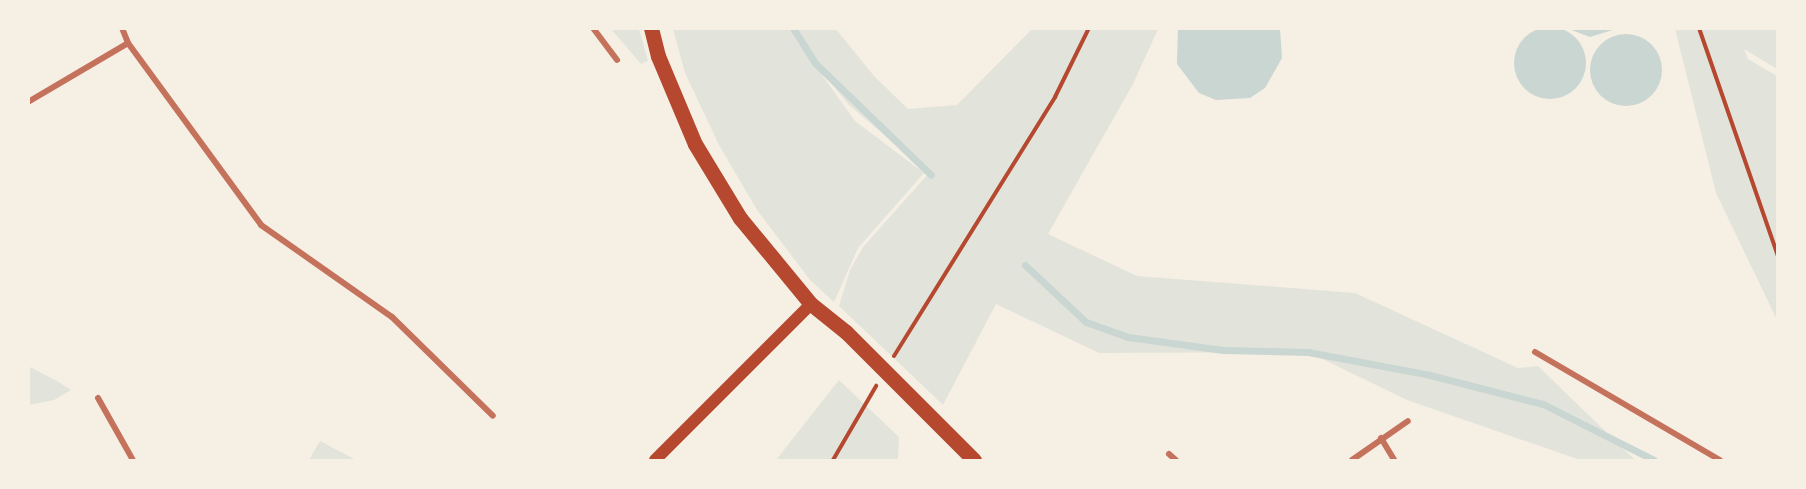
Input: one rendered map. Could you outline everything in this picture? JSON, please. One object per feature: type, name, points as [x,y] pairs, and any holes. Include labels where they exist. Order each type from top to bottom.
[{"type":"main road","points":[[651,28],[658,56],[695,144],[740,218],[811,304],[846,332],[974,460]]},
{"type":"main road","points":[[655,460],[811,304]]},
{"type":"street","points":[[122,28],[128,43],[261,225],[392,317],[493,416]]},
{"type":"street","points":[[593,28],[616,60]]},
{"type":"street","points":[[28,102],[128,43]]},
{"type":"street","points":[[1535,352],[1720,460]]},
{"type":"street","points":[[98,398],[133,460]]},
{"type":"street","points":[[1352,460],[1408,422]]},
{"type":"street","points":[[1382,438],[1394,460]]},
{"type":"street","points":[[1169,454],[1176,460]]},
{"type":"path","points":[[926,302],[1055,97],[1089,28]]},
{"type":"path","points":[[1699,28],[1778,256]]},
{"type":"path","points":[[833,460],[839,452]]},
{"type":"shaded area","points":[[1550,27],[1570,33],[1580,43],[1586,63],[1580,83],[1570,93],[1550,99],[1530,93],[1520,83],[1514,63],[1520,43],[1530,33]]},
{"type":"shaded area","points":[[1178,28],[1280,29],[1282,58],[1265,88],[1250,98],[1216,100],[1199,93],[1177,64]]},
{"type":"shaded area","points":[[611,29],[639,29],[648,61],[641,64]]},
{"type":"shaded area","points":[[673,29],[836,29],[874,76],[908,109],[957,105],[1032,29],[1158,29],[1133,84],[1048,234],[1137,276],[1355,293],[1518,368],[1538,366],[1635,460],[1580,460],[1407,400],[1308,352],[1099,353],[996,304],[943,405],[839,306],[850,270],[863,247],[929,173],[849,105],[804,50],[855,121],[924,173],[858,248],[834,302],[810,280],[757,210],[719,145],[685,73]]},
{"type":"shaded area","points":[[1569,29],[1616,29],[1590,37]]},
{"type":"shaded area","points":[[1675,29],[1777,29],[1777,69],[1744,49],[1748,59],[1777,76],[1777,320],[1716,193]]},
{"type":"shaded area","points":[[1626,34],[1646,40],[1656,50],[1662,70],[1656,90],[1646,100],[1626,106],[1606,100],[1596,90],[1590,70],[1596,50],[1606,40]]},
{"type":"shaded area","points":[[28,366],[71,390],[54,400],[29,405]]},
{"type":"shaded area","points":[[839,380],[899,437],[898,460],[776,460]]},
{"type":"shaded area","points":[[320,441],[356,460],[309,460]]},
{"type":"waterway","points":[[793,28],[815,63],[931,175]]},
{"type":"waterway","points":[[1025,265],[1086,322],[1128,337],[1223,350],[1308,352],[1426,374],[1543,404],[1654,460]]}]
